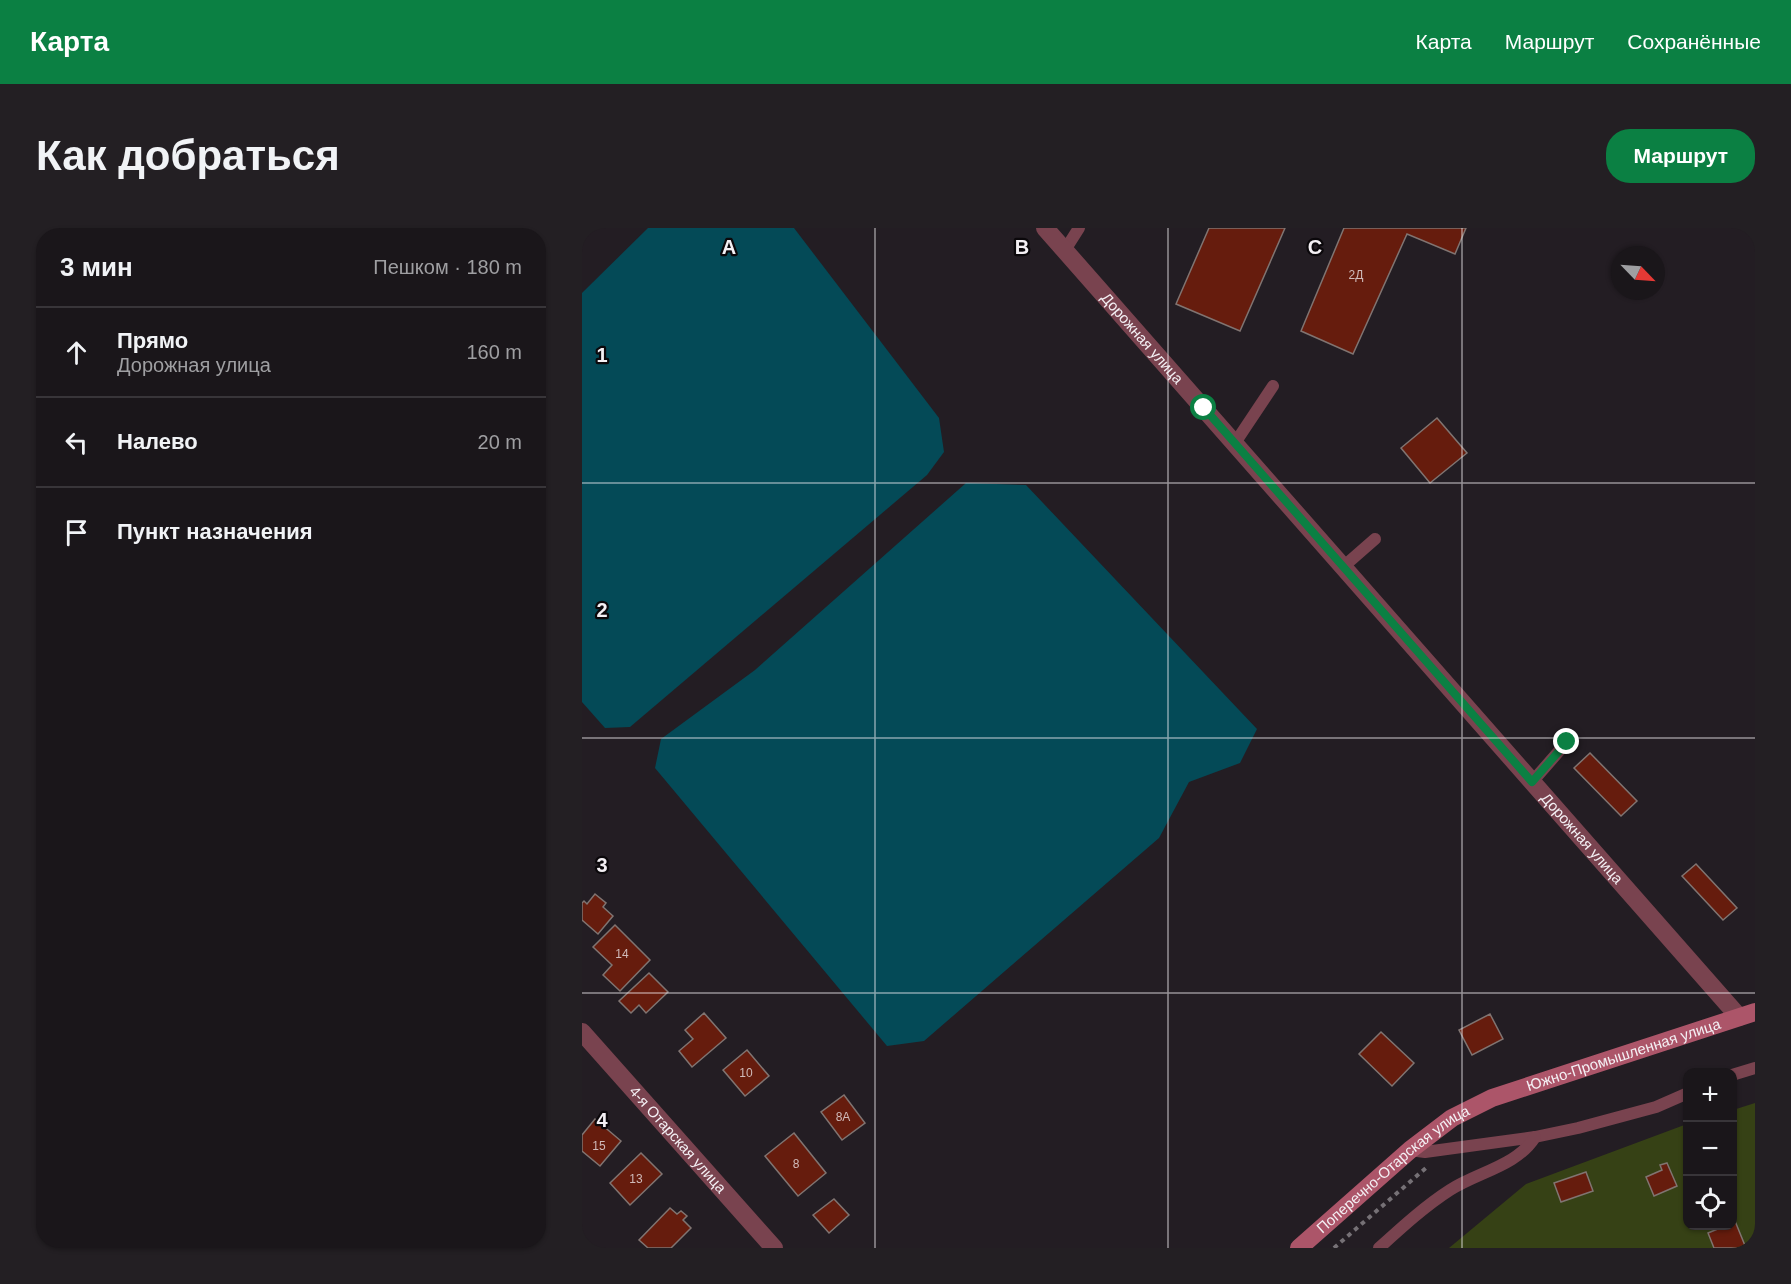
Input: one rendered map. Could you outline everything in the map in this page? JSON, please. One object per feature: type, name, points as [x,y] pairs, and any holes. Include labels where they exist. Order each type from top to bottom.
[{"type":"street","name":"Дорожная улица","points":[[1045,228],[1532,782],[1747,1014]]},
{"type":"street","name":"Южно-Промышленная улица","points":[[1492,1098],[1747,1014]]},
{"type":"street","name":"4-я Отарская улица","points":[[582,1032],[774,1248]]},
{"type":"street","name":"Поперечно-Отарская улица","points":[[1299,1248],[1410,1150],[1452,1118],[1492,1098]]},
{"type":"lane","points":[[1065,250],[1079,228]]},
{"type":"lane","points":[[1235,443],[1273,386]]},
{"type":"lane","points":[[1343,567],[1375,539]]},
{"type":"lane","points":[[1532,782],[1567,742]]},
{"type":"lane","points":[[1737,1073],[1755,1068]]},
{"type":"lane","points":[[1410,1150],[1425,1152],[1535,1137],[1656,1107],[1683,1095]]},
{"type":"lane","points":[[1379,1248],[1450,1190],[1515,1158],[1528,1148],[1535,1137]]},
{"type":"path","points":[[1334,1248],[1450,1147]]},
{"type":"green space","points":[[1755,1103],[1755,1248],[1449,1248],[1526,1184],[1683,1125],[1683,1230],[1737,1230],[1737,1109]]},
{"type":"water","points":[[648,228],[794,228],[939,418],[944,452],[927,475],[630,727],[605,728],[582,702],[582,293]]},
{"type":"water","points":[[966,483],[1026,485],[1257,729],[1240,763],[1189,782],[1159,838],[924,1041],[887,1046],[655,768],[661,739],[755,670]]},
{"type":"building","points":[[1209,228],[1285,228],[1240,331],[1176,304]]},
{"type":"building","points":[[1344,228],[1466,228],[1455,254],[1407,234],[1353,354],[1301,331]]},
{"type":"building","points":[[1437,418],[1467,453],[1430,483],[1401,448]]},
{"type":"building","points":[[1590,753],[1637,801],[1621,816],[1574,768]]},
{"type":"building","points":[[1696,864],[1737,908],[1723,920],[1682,876]]},
{"type":"building","points":[[595,894],[606,903],[603,907],[613,916],[598,934],[582,920],[582,903],[584,901],[587,904]]},
{"type":"building","points":[[615,925],[650,960],[620,991],[603,975],[612,965],[593,947]]},
{"type":"building","points":[[649,973],[668,992],[646,1013],[639,1005],[631,1013],[619,1001]]},
{"type":"building","points":[[704,1013],[726,1038],[692,1067],[679,1051],[693,1039],[685,1030]]},
{"type":"building","points":[[1490,1014],[1503,1039],[1472,1055],[1459,1030]]},
{"type":"building","points":[[1381,1032],[1414,1063],[1392,1086],[1359,1054]]},
{"type":"building","points":[[747,1050],[769,1076],[745,1096],[723,1070]]},
{"type":"building","points":[[844,1095],[865,1123],[842,1140],[821,1112]]},
{"type":"building","points":[[595,1119],[621,1141],[600,1166],[582,1151],[582,1135]]},
{"type":"building","points":[[794,1133],[826,1173],[798,1196],[765,1156]]},
{"type":"building","points":[[641,1153],[662,1174],[630,1205],[610,1183]]},
{"type":"building","points":[[1667,1163],[1677,1186],[1654,1196],[1646,1177],[1662,1170],[1660,1165]]},
{"type":"building","points":[[1586,1172],[1593,1191],[1561,1202],[1554,1183]]},
{"type":"building","points":[[834,1199],[849,1215],[829,1233],[813,1215]]},
{"type":"building","points":[[670,1208],[677,1214],[681,1211],[687,1216],[683,1220],[691,1228],[671,1248],[648,1248],[639,1240]]},
{"type":"building","points":[[1737,1226],[1746,1248],[1714,1248],[1708,1233],[1715,1230],[1737,1230]]},
{"type":"route","points":[[1204,408],[1532,782],[1567,742]]}]
